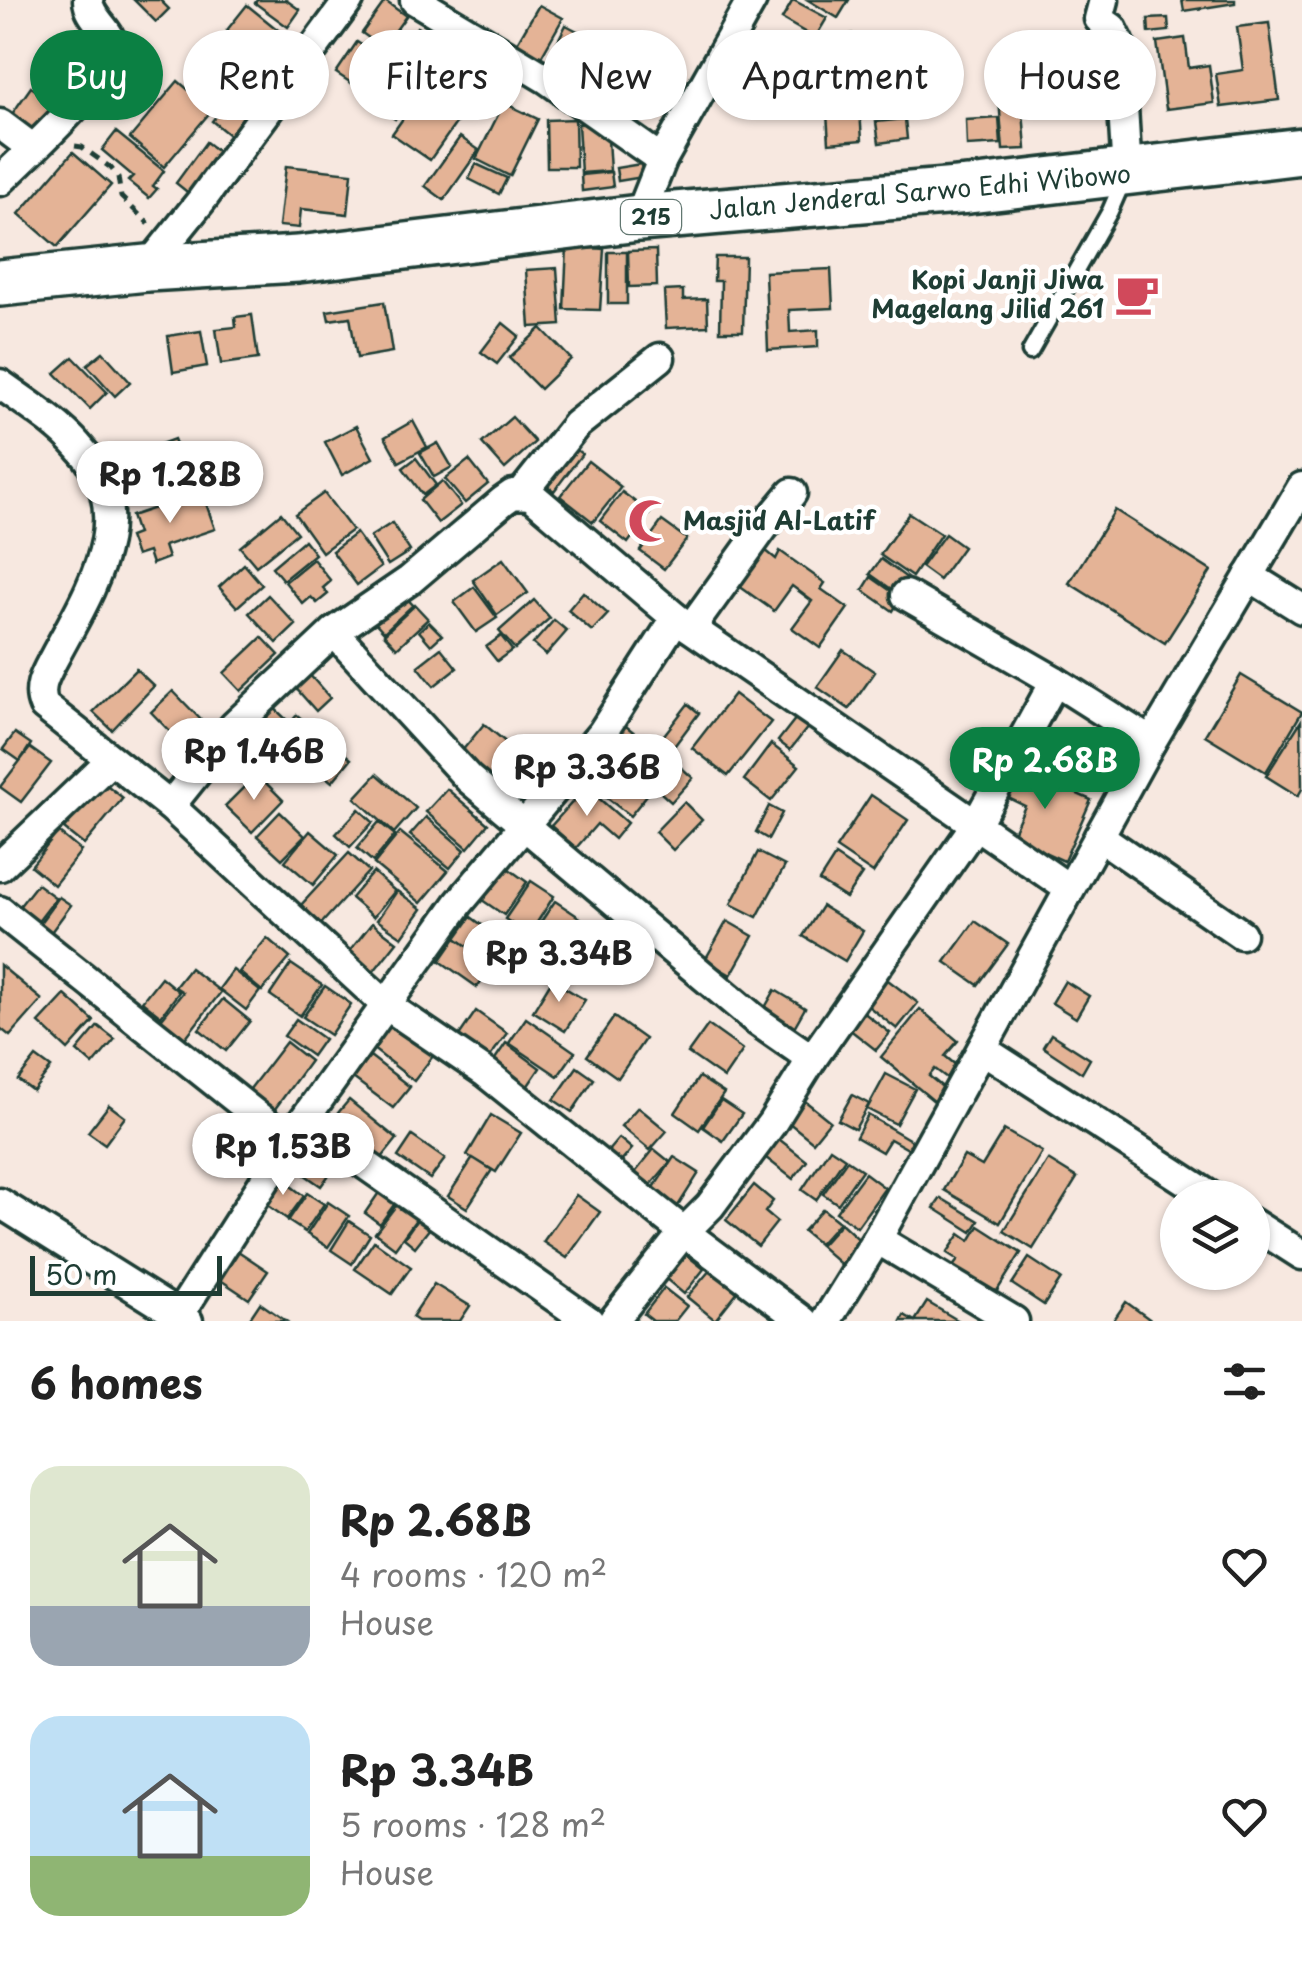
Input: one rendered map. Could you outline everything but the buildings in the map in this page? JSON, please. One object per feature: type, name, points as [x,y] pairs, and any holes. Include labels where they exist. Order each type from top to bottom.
[{"type":"main road","name":"Jalan Jenderal Sarwo Edhi Wibowo","points":[[0,283],[158,255],[298,258],[639,218],[969,190],[1302,151]]},
{"type":"street","points":[[0,181],[96,84],[110,60],[110,37],[89,11],[88,0]]},
{"type":"street","points":[[158,255],[349,0]]},
{"type":"street","points":[[416,0],[547,80],[662,160]]},
{"type":"street","points":[[639,218],[662,160],[752,0]]},
{"type":"street","points":[[1104,0],[1099,19],[1112,28],[1118,42],[1127,173]]},
{"type":"street","points":[[0,124],[32,148]]},
{"type":"street","points":[[170,806],[234,726],[334,632],[410,580],[503,501],[522,493],[576,425],[660,358]]},
{"type":"street","points":[[0,384],[79,446],[102,484],[110,512],[108,540],[96,576],[44,677],[40,698],[52,714],[170,806],[386,1004],[486,1073],[684,1232],[803,1321]]},
{"type":"street","points":[[826,1321],[877,1240],[1151,742],[1302,487]]},
{"type":"street","points":[[522,493],[531,495],[683,623],[1068,888]]},
{"type":"street","points":[[0,1203],[181,1319],[296,1131],[459,903],[602,733],[683,623],[792,493]]},
{"type":"street","points":[[1249,576],[1302,609]]},
{"type":"street","points":[[906,595],[1151,742]]},
{"type":"street","points":[[334,632],[469,779],[757,1021],[812,1059]]},
{"type":"street","points":[[613,1321],[684,1232],[710,1206],[772,1123],[812,1059],[976,824],[1055,681]]},
{"type":"street","points":[[0,866],[110,761]]},
{"type":"street","points":[[1099,836],[1241,934]]},
{"type":"street","points":[[0,911],[296,1131],[589,1321]]},
{"type":"street","points":[[982,1048],[1185,1180]]},
{"type":"street","points":[[1270,1235],[1302,1255]]},
{"type":"street","points":[[877,1240],[1014,1321]]},
{"type":"lane","points":[[1030,352],[1110,211],[1127,173]]},
{"type":"path","points":[[32,148],[73,146],[98,157],[118,178],[121,197],[158,255]]},
{"type":"place","name":"Kopi Janji Jiwa Magelang Jilid 261","points":[[1137,294]]},
{"type":"place","name":"Masjid Al-Latif","points":[[650,521]]}]
